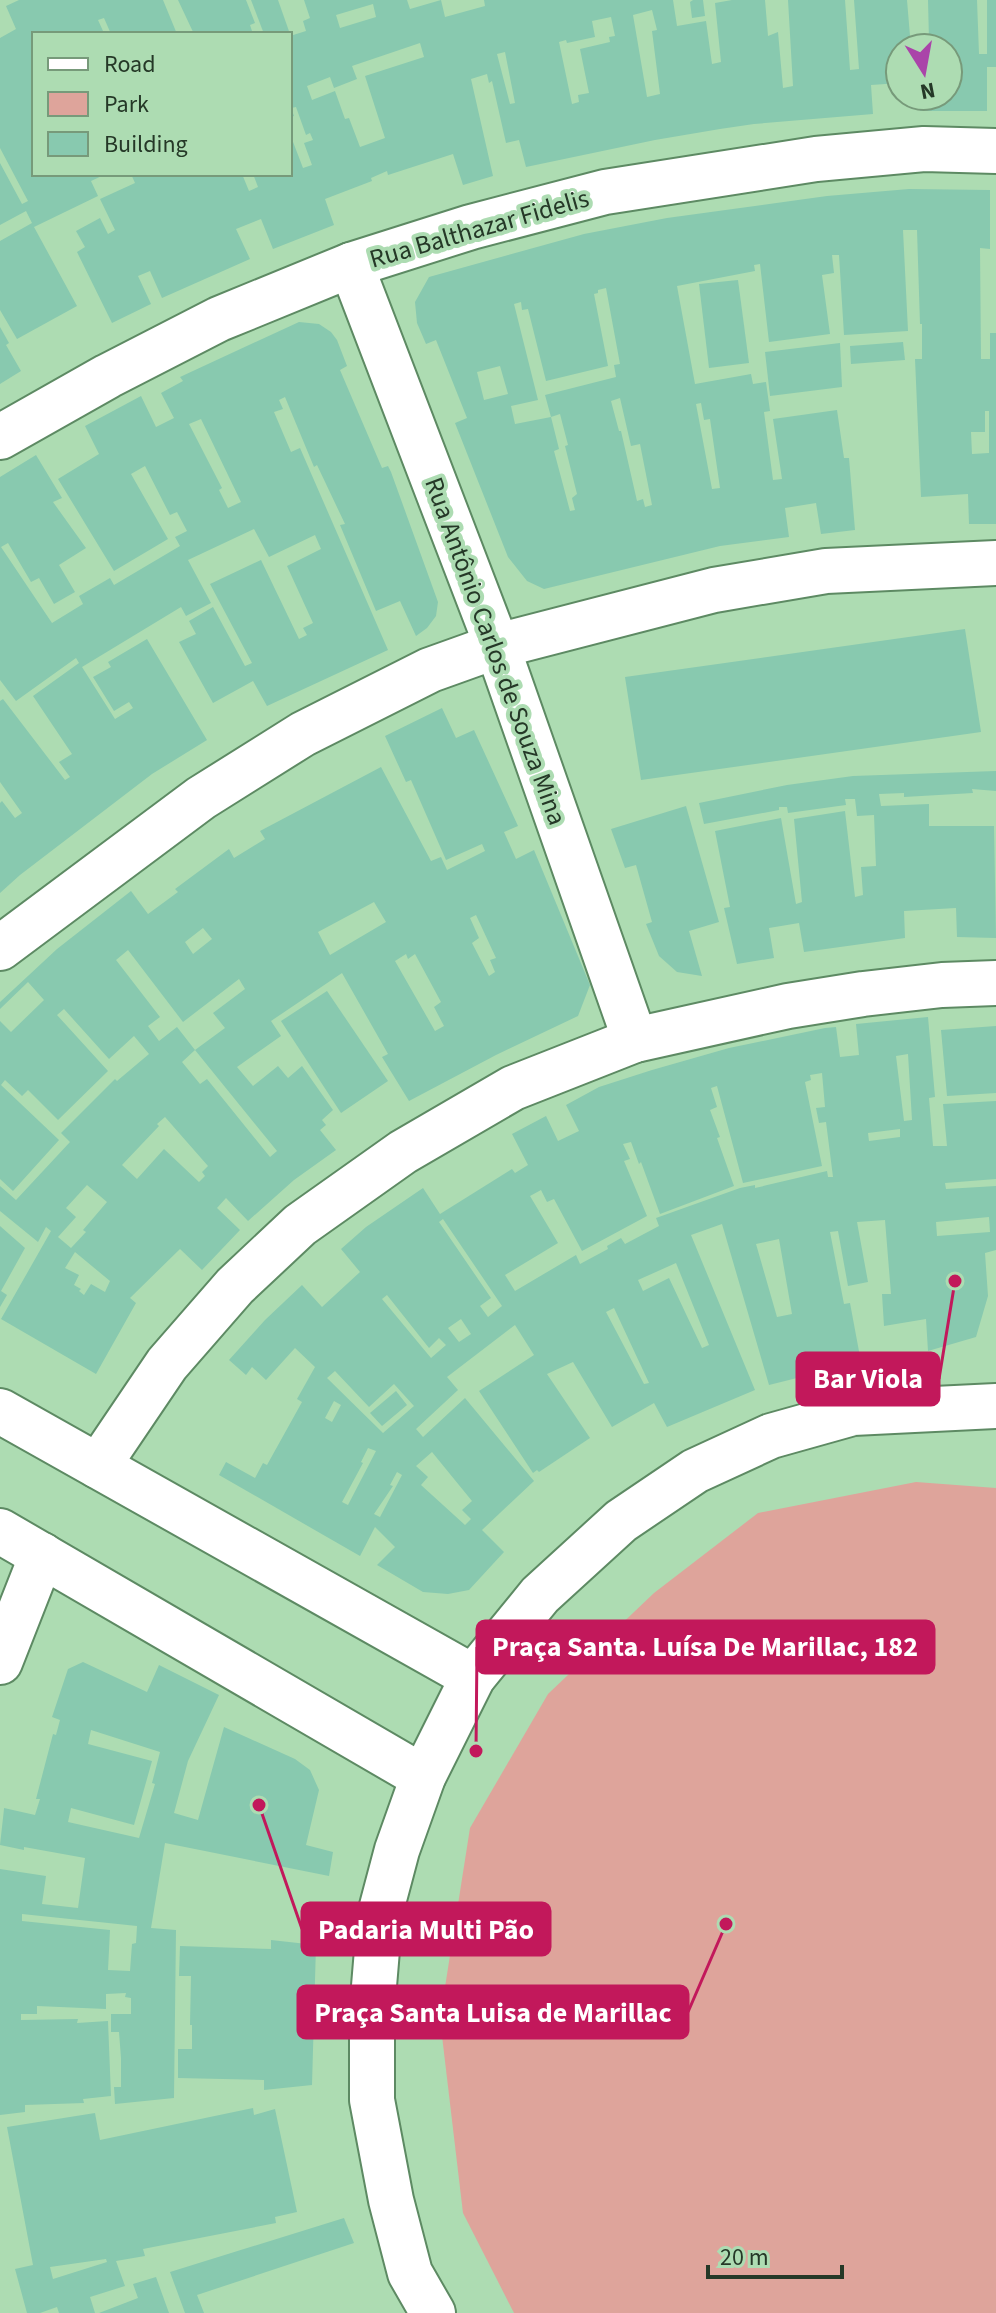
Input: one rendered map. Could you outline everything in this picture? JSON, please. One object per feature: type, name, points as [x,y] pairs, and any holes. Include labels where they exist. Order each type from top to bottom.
[{"type":"street","name":"Rua Balthazar Fidelis","points":[[0,437],[108,376],[219,319],[351,265],[471,227],[605,192],[816,159],[924,149],[996,151]]},
{"type":"street","name":"Rua Antônio Carlos de Souza Mina","points":[[351,265],[497,646],[635,1040]]},
{"type":"street","points":[[0,948],[201,798],[303,734],[430,670],[497,646],[714,590],[826,571],[996,563]]},
{"type":"street","points":[[98,1466],[167,1364],[235,1286],[300,1225],[403,1152],[513,1088],[635,1040],[788,1006],[942,985],[996,983]]},
{"type":"street","points":[[433,2313],[410,2273],[391,2200],[372,2100],[372,2010],[380,1914],[397,1850],[423,1777],[473,1677],[540,1595],[621,1521],[695,1471],[771,1436],[853,1413],[996,1406]]},
{"type":"street","points":[[0,1411],[473,1677]]},
{"type":"street","points":[[0,1531],[423,1777]]},
{"type":"street","points":[[0,1662],[42,1555]]},
{"type":"green space","points":[[916,1482],[996,1488],[996,2313],[514,2313],[463,2213],[440,2019],[470,1828],[548,1694],[654,1593],[758,1513]]},
{"type":"building","points":[[19,0],[163,0],[176,32],[110,32],[104,18],[98,20],[103,31],[100,32],[32,32],[32,176],[102,176],[91,181],[98,196],[34,227],[77,306],[17,339],[0,310],[0,241],[32,223],[26,211],[0,225],[0,163],[22,204],[28,201],[0,148],[0,38],[16,29],[6,6]]},
{"type":"building","points":[[178,0],[246,0],[255,23],[250,25],[252,32],[193,32]]},
{"type":"building","points":[[251,0],[278,0],[289,32],[263,32]]},
{"type":"building","points":[[304,0],[407,0],[410,9],[441,0],[445,17],[485,6],[484,0],[673,0],[677,26],[706,21],[712,64],[721,62],[715,3],[765,0],[768,36],[778,32],[783,88],[793,86],[788,0],[845,0],[850,70],[859,69],[854,0],[907,0],[910,32],[884,32],[884,84],[871,85],[873,114],[720,129],[526,167],[519,140],[506,143],[492,81],[489,83],[487,74],[471,79],[493,176],[463,185],[453,154],[388,175],[387,171],[371,178],[372,181],[325,199],[334,225],[273,249],[261,219],[236,229],[250,259],[162,298],[150,271],[138,276],[151,304],[112,323],[77,252],[85,247],[76,231],[100,218],[108,234],[115,230],[100,199],[135,183],[132,176],[243,176],[249,191],[258,187],[254,176],[292,176],[292,139],[303,168],[312,165],[304,143],[313,140],[310,133],[306,135],[296,107],[292,108],[292,35],[306,31],[303,21],[310,18]],"holes":[[[373,4],[376,17],[340,28],[336,15]],[[652,10],[657,30],[652,31],[660,94],[647,97],[633,15]],[[611,17],[615,36],[609,37],[610,42],[580,49],[589,93],[578,95],[579,102],[572,104],[559,42],[595,37],[592,21]],[[420,43],[424,57],[365,76],[385,138],[360,147],[335,91],[312,100],[307,86],[330,77],[334,88],[357,79],[352,66]],[[505,52],[515,103],[510,104],[497,54]]]},
{"type":"building","points":[[703,0],[705,16],[692,18],[690,2]]},
{"type":"building","points":[[928,0],[977,0],[979,54],[987,54],[987,0],[996,0],[996,67],[987,67],[987,111],[964,111],[964,32],[929,32]]},
{"type":"building","points":[[909,189],[990,190],[990,249],[980,248],[981,359],[990,359],[990,333],[996,333],[996,524],[969,524],[968,494],[921,497],[915,359],[922,359],[917,230],[903,230],[908,331],[844,335],[839,255],[832,255],[834,273],[822,275],[830,334],[769,342],[760,264],[754,265],[755,271],[677,286],[695,384],[751,374],[753,384],[766,382],[770,411],[764,412],[773,480],[782,479],[773,419],[837,410],[844,458],[849,458],[855,530],[821,534],[816,503],[785,508],[789,537],[720,546],[544,589],[527,581],[508,557],[455,423],[467,418],[436,340],[426,344],[417,323],[415,302],[429,277],[584,234],[667,218],[827,196]],"holes":[[[606,288],[620,364],[614,365],[616,377],[545,395],[551,417],[515,424],[511,406],[538,400],[514,304],[521,302],[522,310],[528,309],[546,381],[608,366],[594,294]],[[500,366],[508,394],[484,400],[477,372]],[[620,398],[631,446],[640,444],[652,505],[645,507],[643,499],[637,501],[611,401]],[[701,403],[704,420],[710,419],[720,488],[712,489],[696,404]],[[985,411],[989,411],[989,453],[972,454],[971,432],[985,432]],[[560,414],[577,494],[572,498],[575,510],[570,511],[554,451],[559,449],[551,417]]]},
{"type":"building","points":[[738,280],[749,363],[709,368],[699,284]]},
{"type":"building","points":[[299,322],[319,324],[331,332],[347,366],[340,370],[382,468],[388,466],[391,472],[438,602],[436,616],[416,636],[400,601],[376,611],[340,525],[345,524],[317,465],[314,467],[285,397],[279,400],[283,409],[274,412],[291,452],[300,448],[388,650],[267,706],[253,681],[213,703],[179,642],[196,634],[189,621],[213,607],[245,666],[252,663],[210,584],[261,560],[299,639],[307,635],[303,628],[313,623],[287,566],[321,549],[315,535],[269,557],[254,529],[188,560],[211,603],[186,616],[181,607],[82,667],[115,719],[133,708],[129,702],[114,711],[93,677],[111,667],[108,662],[147,639],[207,740],[152,774],[0,893],[0,803],[2,801],[15,818],[22,813],[0,782],[0,701],[3,699],[65,780],[70,777],[59,762],[72,754],[33,696],[79,663],[76,658],[16,701],[0,680],[0,477],[36,455],[62,498],[53,502],[86,548],[59,565],[75,592],[54,604],[39,578],[31,582],[8,543],[1,547],[52,623],[83,604],[79,596],[110,578],[114,585],[180,546],[175,537],[187,531],[177,512],[170,515],[145,466],[131,474],[168,539],[114,571],[58,479],[99,454],[85,426],[141,396],[156,427],[174,418],[161,393],[183,381],[180,377]],"holes":[[[201,419],[241,502],[228,508],[219,490],[222,488],[189,424]]]},
{"type":"building","points":[[0,327],[21,371],[0,384]]},
{"type":"building","points":[[903,342],[905,360],[851,364],[850,346]]},
{"type":"building","points":[[840,343],[842,387],[770,396],[765,352]]},
{"type":"building","points":[[965,629],[981,732],[641,780],[625,677]]},
{"type":"building","points":[[442,708],[456,738],[474,730],[518,826],[504,832],[516,859],[534,850],[590,985],[578,1016],[409,1101],[382,1057],[388,1054],[342,973],[271,1021],[281,1036],[237,1067],[253,1086],[278,1066],[288,1078],[302,1066],[333,1110],[322,1120],[326,1125],[320,1130],[336,1150],[294,1180],[248,1221],[226,1198],[217,1208],[240,1230],[202,1270],[180,1249],[130,1298],[136,1303],[96,1374],[1,1319],[51,1231],[46,1227],[38,1242],[0,1211],[0,1186],[16,1200],[70,1142],[61,1133],[115,1079],[117,1081],[149,1054],[134,1036],[109,1059],[64,1009],[57,1015],[108,1071],[58,1120],[28,1090],[22,1096],[5,1080],[1,1085],[59,1140],[13,1191],[0,1179],[0,1021],[11,1032],[44,1000],[28,982],[0,1009],[0,1002],[57,949],[131,891],[148,914],[178,892],[175,889],[229,849],[234,858],[265,839],[260,831],[381,767],[431,861],[441,857],[447,870],[485,851],[482,844],[446,860],[411,780],[406,782],[385,736]],"holes":[[[374,902],[386,922],[330,955],[318,932]],[[476,915],[496,958],[490,960],[495,972],[489,976],[472,943],[479,938],[470,918]],[[203,928],[212,939],[193,954],[185,942]],[[128,950],[183,1022],[239,979],[245,989],[213,1013],[225,1028],[195,1050],[177,1027],[159,1041],[148,1026],[160,1017],[116,960]],[[406,954],[408,959],[415,954],[441,1002],[434,1007],[444,1026],[435,1031],[395,961]],[[195,1050],[277,1151],[270,1157],[207,1079],[200,1084],[182,1062]],[[165,1117],[208,1166],[199,1182],[164,1149],[137,1179],[122,1165],[159,1126],[157,1124]],[[87,1185],[107,1202],[71,1248],[58,1237],[76,1217],[66,1208]],[[75,1252],[110,1281],[105,1292],[91,1284],[84,1295],[74,1285],[79,1275],[65,1268]]]},
{"type":"building","points":[[996,771],[996,791],[972,789],[973,793],[904,797],[904,793],[879,794],[881,806],[929,804],[929,826],[994,826],[996,938],[957,937],[956,908],[904,911],[905,938],[804,952],[799,923],[769,928],[774,958],[737,964],[724,908],[730,907],[715,831],[781,818],[796,904],[802,902],[794,819],[845,811],[855,897],[863,895],[861,867],[876,866],[874,815],[857,816],[855,799],[845,799],[846,805],[788,813],[787,807],[779,807],[779,810],[704,824],[699,803],[787,785],[853,776]]},
{"type":"building","points":[[686,806],[719,922],[689,931],[702,976],[677,972],[659,956],[646,924],[652,922],[636,865],[625,868],[611,829]]},
{"type":"building","points":[[327,991],[388,1081],[341,1113],[281,1021]]},
{"type":"building","points":[[928,1017],[935,1097],[929,1098],[933,1146],[947,1146],[943,1104],[996,1101],[996,1179],[945,1183],[946,1189],[996,1186],[996,1250],[985,1253],[988,1296],[976,1337],[928,1351],[926,1319],[884,1326],[882,1294],[891,1294],[885,1220],[857,1222],[868,1282],[848,1286],[838,1231],[830,1232],[844,1304],[850,1303],[861,1362],[769,1385],[722,1224],[691,1235],[755,1390],[667,1427],[654,1403],[612,1427],[573,1362],[547,1374],[590,1438],[533,1473],[479,1391],[534,1355],[515,1325],[447,1377],[458,1390],[416,1429],[423,1437],[465,1398],[534,1481],[482,1530],[504,1552],[469,1590],[448,1594],[423,1592],[377,1565],[395,1547],[375,1527],[360,1556],[219,1475],[226,1462],[255,1478],[263,1463],[267,1465],[302,1402],[297,1399],[315,1367],[295,1348],[266,1380],[252,1367],[246,1375],[229,1360],[302,1285],[322,1307],[360,1272],[341,1249],[366,1227],[423,1188],[440,1214],[512,1169],[515,1173],[528,1165],[512,1134],[546,1116],[558,1141],[579,1131],[566,1105],[599,1087],[729,1048],[825,1028],[836,1027],[840,1057],[859,1055],[856,1024]],"holes":[[[908,1054],[912,1120],[904,1121],[896,1056]],[[822,1073],[825,1107],[816,1108],[819,1123],[826,1122],[833,1177],[828,1177],[827,1171],[755,1188],[755,1185],[740,1188],[656,1218],[659,1226],[625,1244],[621,1238],[580,1264],[576,1255],[515,1291],[505,1275],[558,1243],[530,1196],[541,1190],[547,1202],[554,1199],[582,1251],[647,1216],[624,1161],[630,1159],[623,1144],[631,1142],[660,1214],[734,1186],[710,1110],[717,1107],[711,1088],[717,1086],[743,1183],[822,1166],[805,1082],[811,1080],[810,1075]],[[900,1129],[900,1137],[869,1141],[868,1133]],[[989,1217],[990,1232],[937,1236],[936,1222]],[[443,1219],[502,1306],[488,1317],[480,1306],[491,1298],[439,1222]],[[779,1239],[792,1314],[777,1317],[756,1244]],[[676,1263],[709,1345],[702,1348],[669,1278],[643,1291],[638,1280]],[[387,1295],[429,1348],[439,1338],[446,1345],[431,1358],[382,1299]],[[614,1308],[649,1383],[644,1384],[606,1312]],[[461,1319],[471,1334],[459,1342],[448,1328]],[[335,1371],[369,1407],[394,1384],[414,1406],[383,1433],[327,1378]],[[334,1401],[341,1405],[332,1422],[325,1418]],[[368,1448],[376,1451],[348,1505],[342,1502]],[[432,1452],[472,1501],[462,1510],[471,1519],[465,1525],[421,1485],[428,1477],[416,1466]],[[397,1472],[402,1475],[380,1517],[374,1514],[393,1486],[390,1485]]]},
{"type":"building","points":[[996,1026],[996,1093],[947,1096],[941,1030]]},
{"type":"building","points":[[0,1226],[25,1248],[1,1291],[7,1295],[0,1307]]},
{"type":"building","points":[[396,1391],[407,1405],[382,1426],[370,1413]]},
{"type":"building","points":[[83,1662],[147,1692],[159,1665],[219,1695],[188,1761],[174,1813],[198,1820],[224,1727],[295,1759],[310,1770],[319,1790],[306,1845],[333,1852],[329,1876],[165,1843],[151,1928],[176,1930],[174,2098],[115,2104],[114,2087],[121,2087],[121,2058],[119,2032],[111,2032],[111,2014],[131,2014],[131,1998],[125,1997],[126,1993],[106,1994],[106,2009],[37,2006],[37,2014],[21,2014],[21,2020],[108,2021],[111,2096],[83,2099],[84,2103],[25,2105],[25,2112],[0,2115],[0,1869],[46,1876],[42,1904],[78,1908],[85,1858],[0,1845],[4,1808],[35,1815],[40,1799],[36,1799],[53,1734],[56,1735],[60,1720],[52,1717],[68,1669]],"holes":[[[91,1730],[160,1752],[152,1783],[155,1784],[139,1838],[68,1822],[71,1808],[134,1825],[152,1761],[88,1744]],[[22,1914],[137,1926],[130,1971],[108,1970],[110,1930],[22,1921]]]},
{"type":"building","points":[[271,1940],[316,1945],[312,2085],[264,2090],[264,2080],[178,2078],[178,2049],[192,2049],[191,1976],[179,1976],[180,1946],[271,1949]]},
{"type":"building","points":[[253,2108],[254,2115],[275,2109],[297,2212],[275,2217],[276,2223],[143,2249],[145,2256],[116,2261],[125,2286],[90,2297],[95,2313],[59,2313],[57,2307],[40,2313],[27,2313],[15,2269],[33,2265],[7,2127],[95,2113],[100,2140]],"holes":[[[106,2259],[107,2262],[53,2279],[50,2267]]]},
{"type":"building","points":[[344,2218],[354,2243],[197,2295],[204,2313],[185,2313],[170,2272]]},
{"type":"building","points":[[156,2277],[169,2313],[99,2313],[138,2298],[133,2284]]},
{"type":"place","name":"Bar Viola","points":[[955,1281]]},
{"type":"place","name":"Praça Santa. Luísa De Marillac, 182","points":[[476,1751]]},
{"type":"place","name":"Padaria Multi Pão","points":[[259,1805]]},
{"type":"place","name":"Praça Santa Luisa de Marillac","points":[[726,1924]]}]
